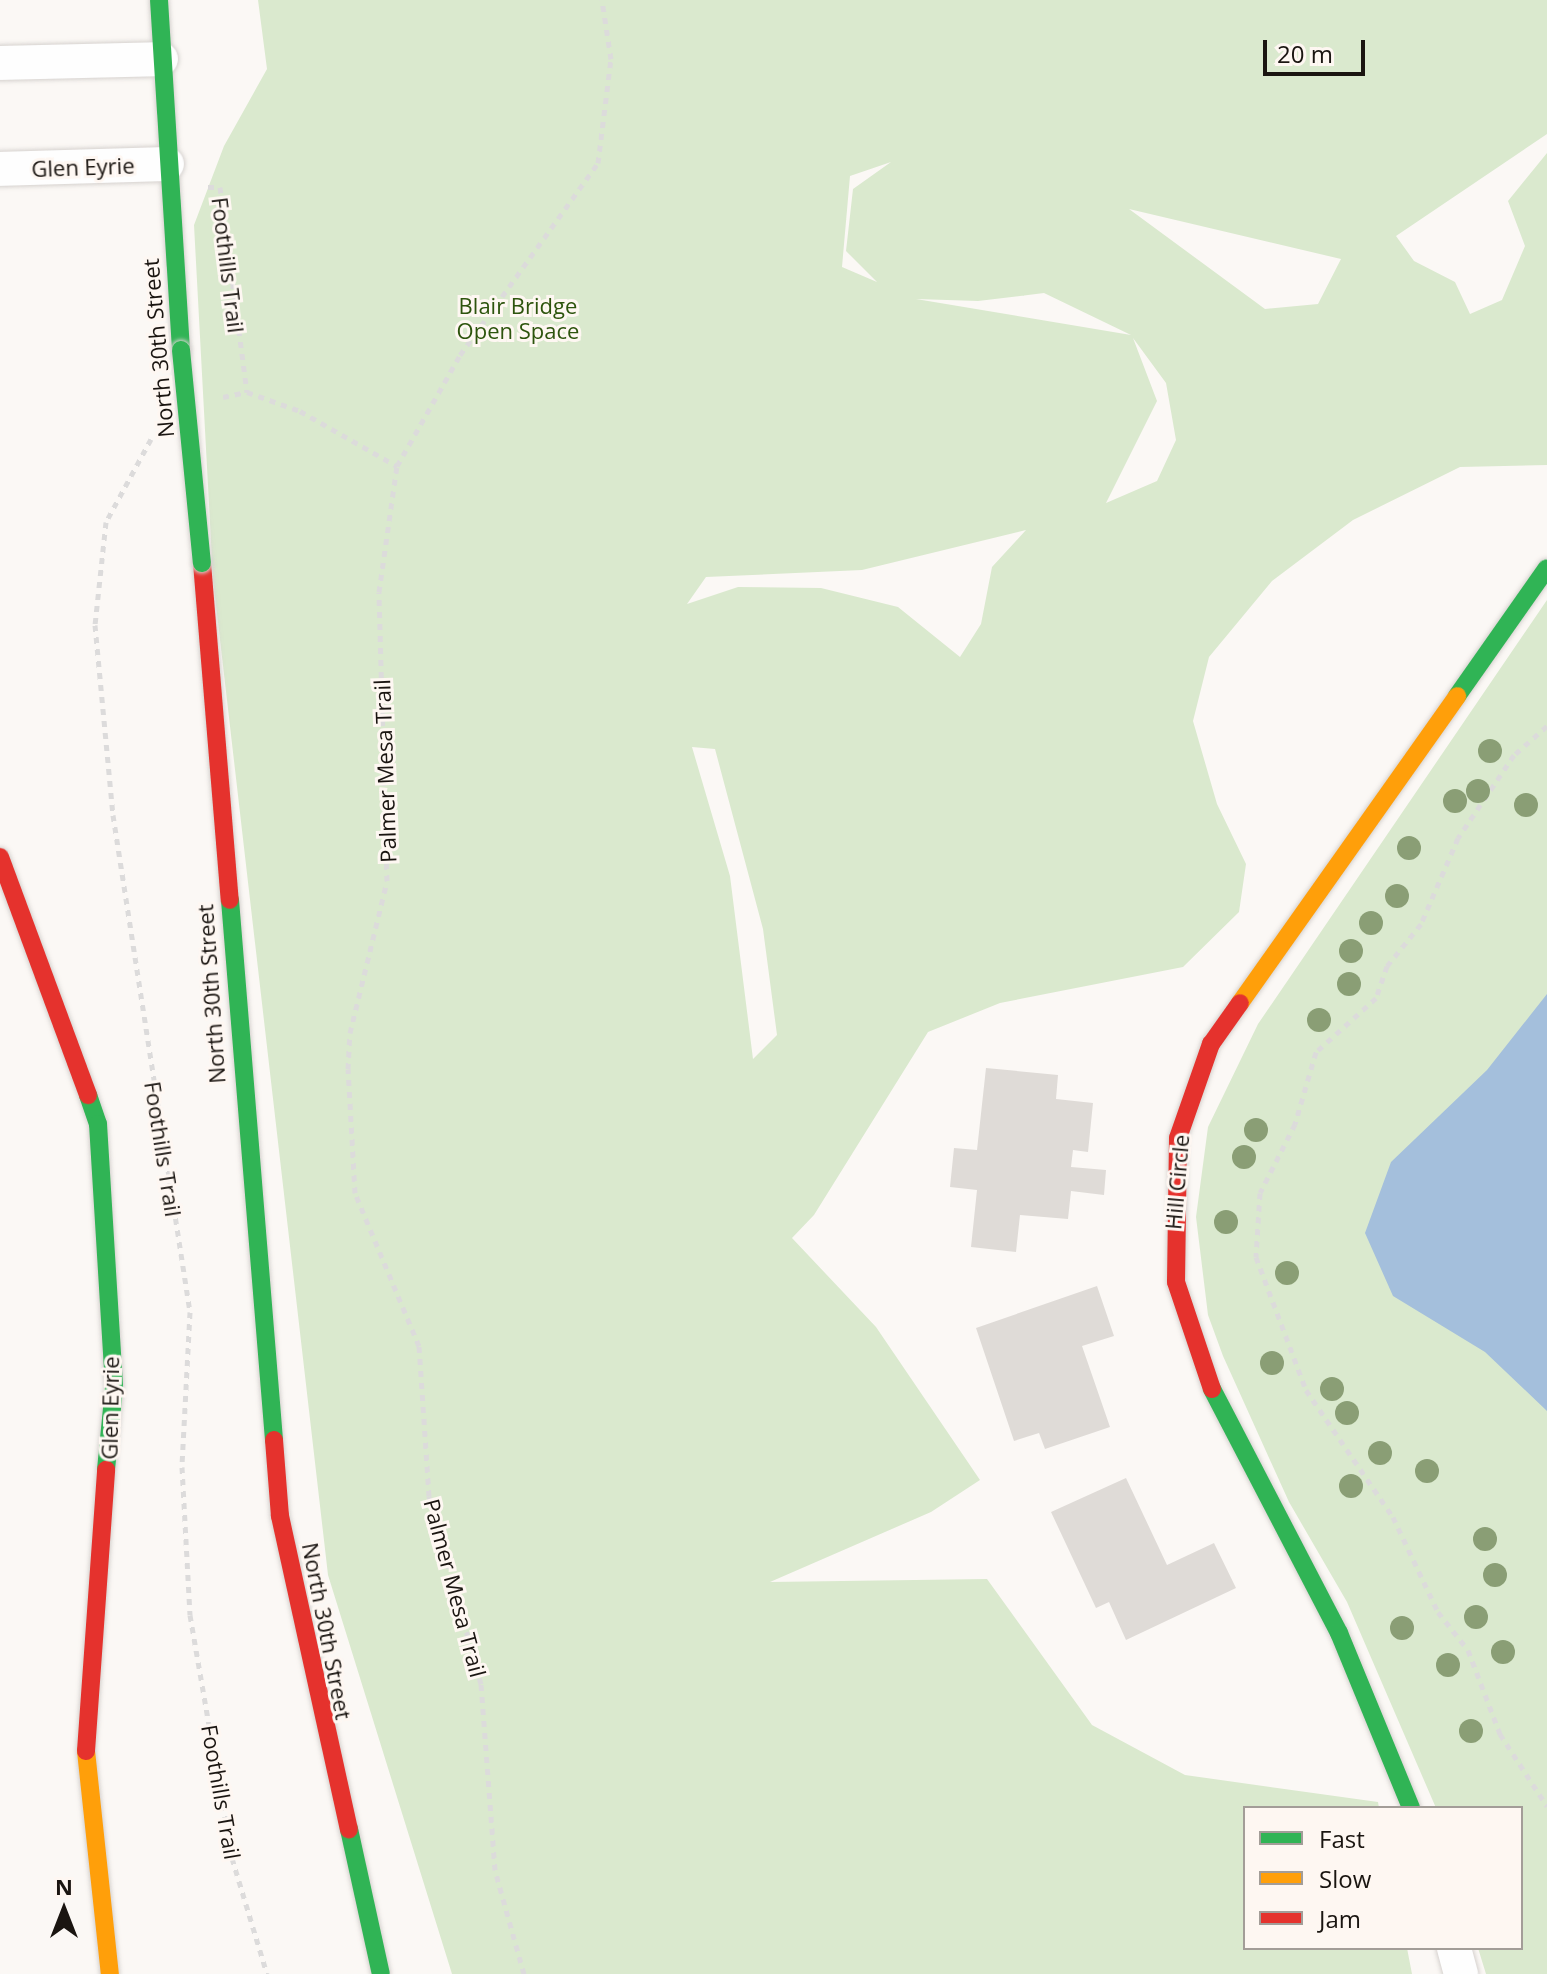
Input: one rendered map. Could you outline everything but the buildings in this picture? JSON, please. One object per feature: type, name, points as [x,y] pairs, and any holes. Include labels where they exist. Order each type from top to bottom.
[{"type":"street","name":"North 30th Street","points":[[159,0],[167,175],[280,1516],[381,1974]]},
{"type":"street","points":[[0,63],[161,59]]},
{"type":"street","name":"Glen Eyrie","points":[[0,169],[167,175]]},
{"type":"street","name":"Hill Circle","points":[[1410,1806],[1339,1633],[1202,1369],[1176,1282],[1178,1138],[1211,1044],[1547,568]]},
{"type":"street","name":"Glen Eyrie","points":[[0,857],[38,944],[98,1124],[114,1388],[88,1648],[86,1783],[110,1974]]},
{"type":"street","points":[[1455,1950],[1461,1974]]},
{"type":"path","name":"Palmer Mesa Trail","points":[[524,1974],[497,1883],[481,1684],[429,1496],[419,1346],[355,1193],[350,1033],[381,925],[389,855],[379,592],[397,466],[460,355],[574,204],[607,129],[611,59],[602,0]]},
{"type":"path","name":"Foothills Trail","points":[[167,175],[220,187],[247,392]]},
{"type":"path","points":[[211,402],[247,392],[357,438],[397,466]]},
{"type":"path","name":"Foothills Trail","points":[[159,426],[106,522],[95,625],[113,815],[190,1312],[182,1467],[190,1615],[232,1858],[267,1974]]},
{"type":"path","points":[[1547,726],[1514,755],[1458,838],[1421,924],[1387,966],[1376,998],[1316,1052],[1295,1124],[1260,1193],[1256,1257],[1306,1390],[1393,1517],[1438,1612],[1468,1650],[1500,1734],[1547,1806]]},
{"type":"green space","name":"Blair Bridge Open Space","points":[[258,0],[1547,0],[1547,134],[1396,236],[1414,261],[1455,282],[1470,314],[1502,300],[1525,246],[1508,201],[1547,153],[1547,465],[1460,467],[1353,520],[1272,581],[1209,657],[1193,721],[1217,804],[1246,864],[1239,912],[1183,967],[1000,1003],[928,1032],[814,1215],[792,1238],[876,1327],[980,1480],[931,1512],[770,1582],[987,1579],[1092,1725],[1185,1775],[1378,1802],[1379,1806],[1243,1806],[1243,1950],[1407,1950],[1412,1974],[452,1974],[328,1575],[213,579],[194,225],[224,146],[267,69]],"holes":[[[891,162],[853,189],[846,251],[877,282],[842,267],[850,176]],[[1129,209],[1341,259],[1318,304],[1265,309]],[[1044,293],[1131,335],[916,299],[978,301]],[[1133,338],[1166,383],[1176,440],[1157,481],[1106,503],[1157,401]],[[1026,530],[992,567],[981,624],[960,657],[898,607],[821,588],[738,587],[687,604],[706,577],[862,570]],[[692,747],[715,749],[763,929],[777,1035],[753,1059],[730,876]]]},
{"type":"green space","points":[[1547,600],[1547,1974],[1486,1974],[1479,1950],[1523,1950],[1523,1806],[1435,1806],[1347,1602],[1289,1502],[1223,1356],[1208,1315],[1196,1217],[1208,1127],[1258,1024]]},
{"type":"water","points":[[1547,994],[1547,1411],[1485,1352],[1393,1296],[1365,1233],[1391,1162],[1487,1070]]},
{"type":"traffic: fast","points":[[159,0],[181,350]]},
{"type":"traffic: fast","points":[[181,350],[202,563]]},
{"type":"traffic: fast","points":[[1457,696],[1547,568]]},
{"type":"traffic: fast","points":[[230,900],[274,1440]]},
{"type":"traffic: fast","points":[[88,1095],[98,1124],[114,1388],[106,1470]]},
{"type":"traffic: fast","points":[[1212,1389],[1339,1633],[1410,1806]]},
{"type":"traffic: fast","points":[[349,1829],[381,1974]]},
{"type":"traffic: slow","points":[[1240,1003],[1457,696]]},
{"type":"traffic: slow","points":[[86,1751],[110,1974]]},
{"type":"traffic: jam","points":[[202,563],[230,900]]},
{"type":"traffic: jam","points":[[0,857],[88,1095]]},
{"type":"traffic: jam","points":[[1212,1389],[1176,1282],[1178,1138],[1211,1044],[1240,1003]]},
{"type":"traffic: jam","points":[[274,1440],[280,1516],[349,1829]]},
{"type":"traffic: jam","points":[[86,1751],[106,1470]]}]
